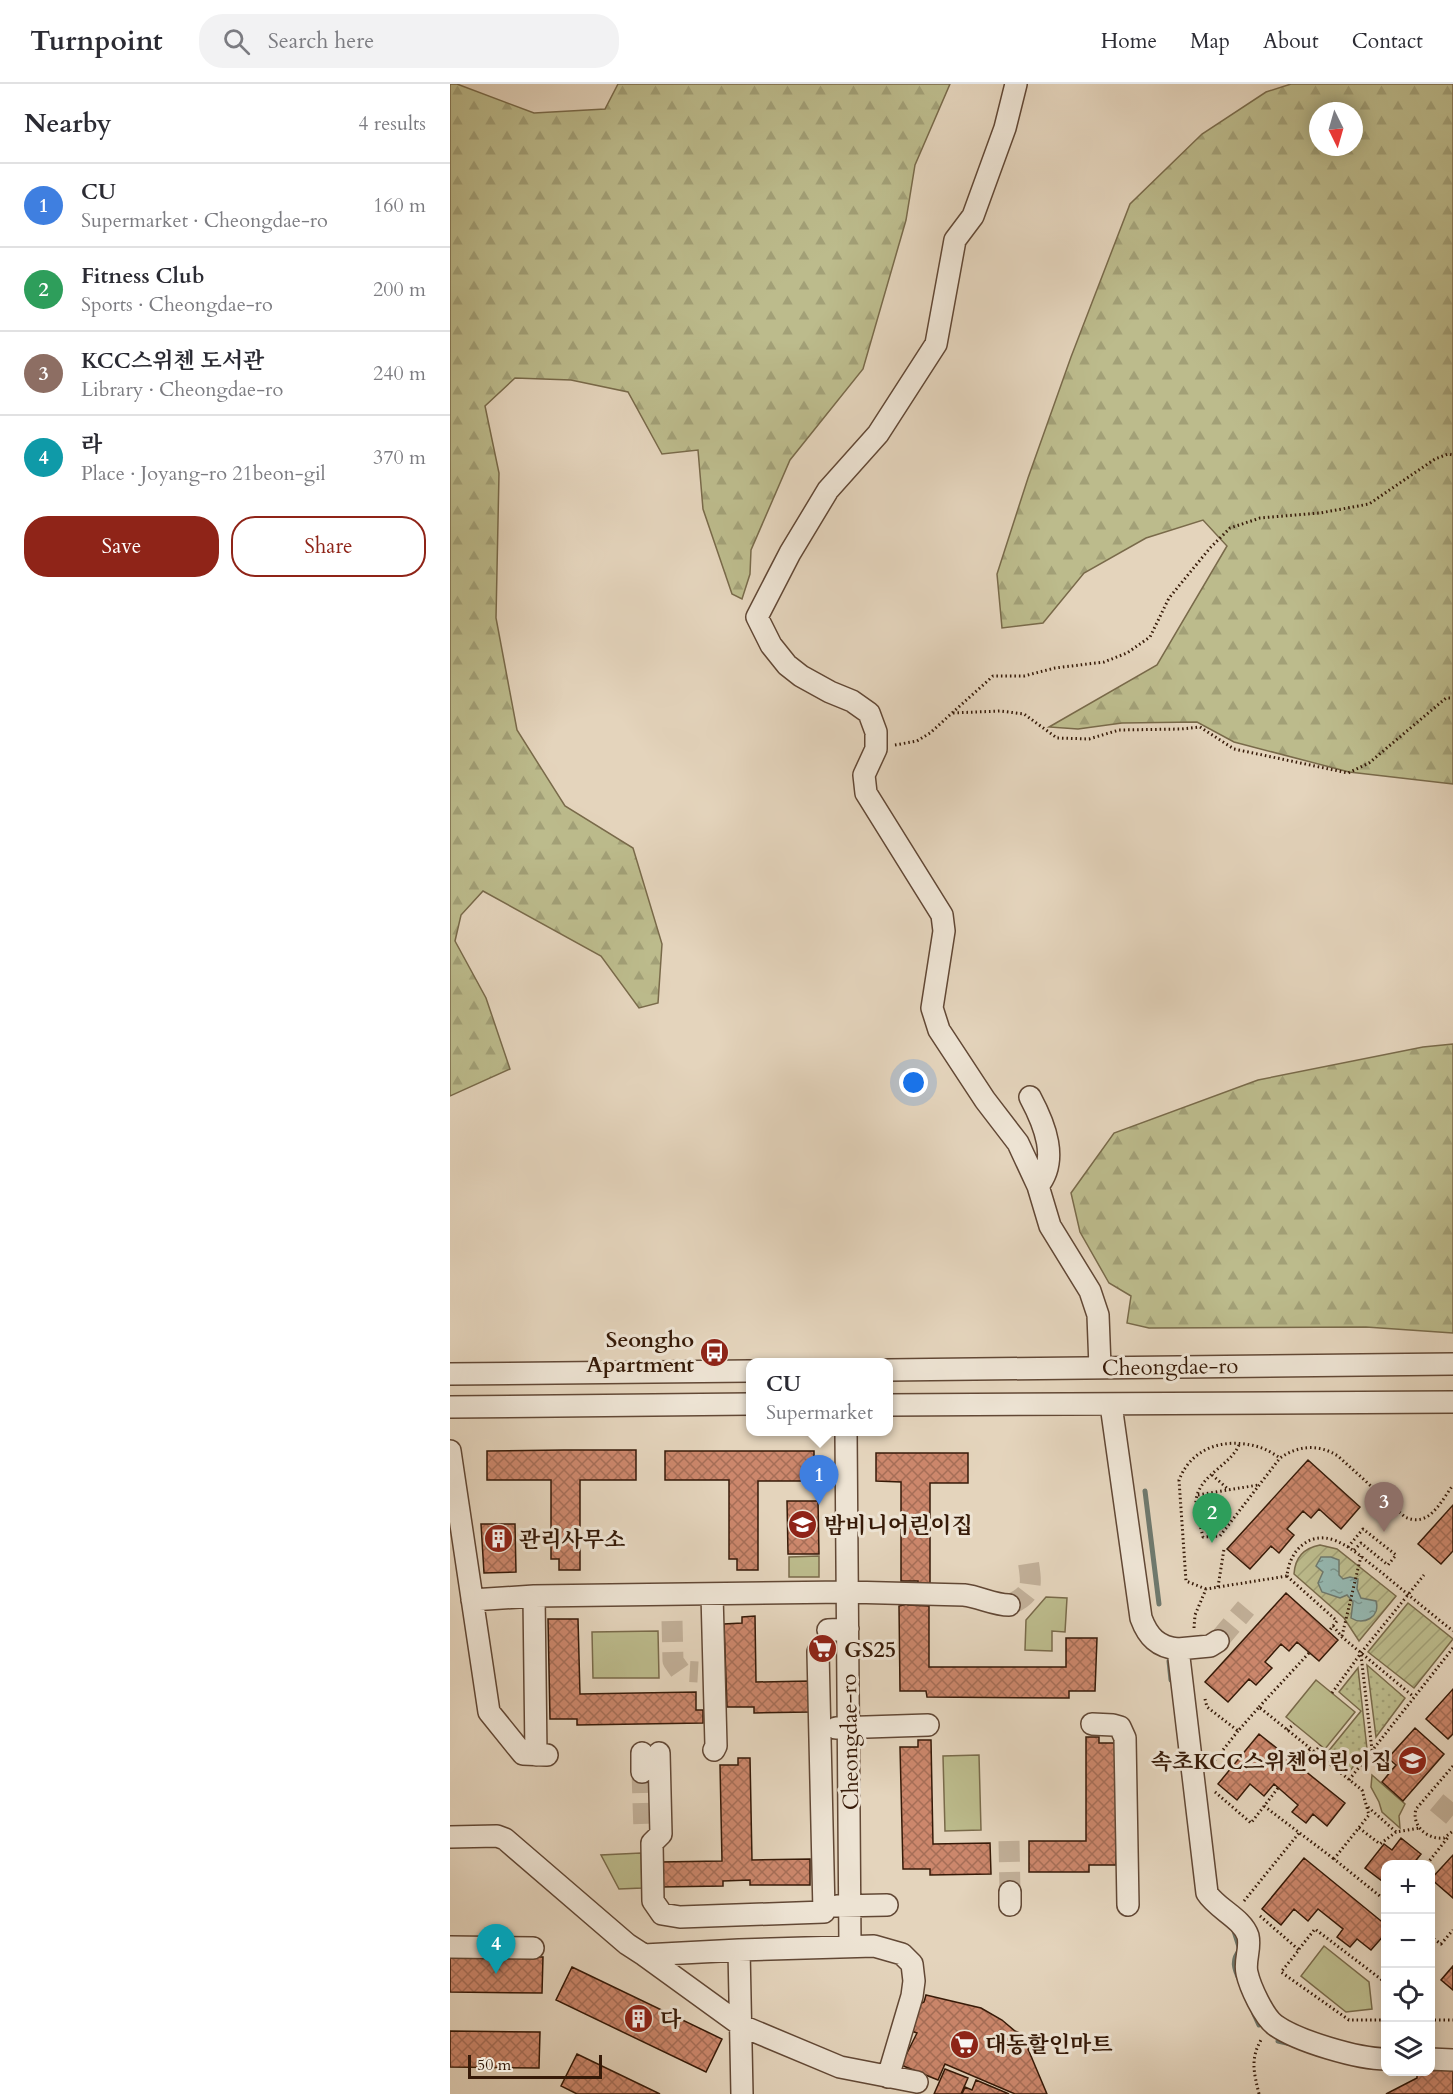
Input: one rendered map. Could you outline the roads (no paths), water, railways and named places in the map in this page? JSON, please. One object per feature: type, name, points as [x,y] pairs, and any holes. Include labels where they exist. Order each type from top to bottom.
[{"type":"street","points":[[1016,84],[1005,128],[973,216],[955,240],[936,344],[878,434],[828,490],[790,553],[757,617],[771,645],[787,665],[801,676],[852,701],[868,713],[876,732],[876,749],[864,775],[866,793],[942,915],[944,931],[932,1008],[939,1030],[985,1100],[1018,1143],[1038,1186],[1050,1226],[1090,1292],[1098,1315],[1100,1367]]},
{"type":"street","points":[[1030,1097],[1038,1110],[1050,1158],[1046,1177],[1038,1186]]},
{"type":"street","name":"Cheongdae-ro","points":[[893,1370],[1453,1364]]},
{"type":"street","points":[[450,1374],[746,1371]]},
{"type":"street","name":"Cheongdae-ro","points":[[893,1405],[1453,1402]]},
{"type":"street","points":[[450,1407],[746,1404]]},
{"type":"street","points":[[1111,1405],[1141,1618],[1150,1637],[1159,1644],[1185,1648],[1210,1646],[1218,1641]]},
{"type":"street","name":"Cheongdae-ro","points":[[846,1436],[847,1592],[838,1630],[842,1906],[850,1946]]},
{"type":"street","points":[[450,1451],[489,1712],[523,1754],[542,1755],[534,1596]]},
{"type":"street","points":[[472,1600],[534,1596],[847,1592],[964,1595],[982,1598],[1000,1605],[1009,1605]]},
{"type":"street","points":[[712,1594],[706,1672],[716,1746],[714,1750]]},
{"type":"street","points":[[1185,1648],[1207,1893],[1242,1927],[1248,1936],[1247,1974],[1261,2007],[1275,2025],[1317,2044],[1346,2053],[1381,2058]]},
{"type":"street","points":[[647,1759],[661,1834],[651,1843],[653,1901],[662,1914],[680,1917],[824,1912],[818,1652]]},
{"type":"street","points":[[1092,1724],[1120,1727],[1125,1738],[1128,1905]]},
{"type":"street","points":[[839,1728],[928,1725]]},
{"type":"street","points":[[450,1837],[497,1836],[505,1839],[627,1944],[742,2026],[840,2067],[917,2082]]},
{"type":"street","points":[[842,1906],[887,1905]]},
{"type":"street","points":[[644,1954],[850,1946],[874,1946],[902,1954],[912,1964],[914,1981],[912,1996],[888,2077]]},
{"type":"street","points":[[450,1947],[533,1948]]},
{"type":"street","points":[[739,1950],[742,2094]]},
{"type":"street","points":[[1435,2060],[1453,2060]]},
{"type":"water","points":[[1321,1557],[1339,1560],[1339,1575],[1343,1579],[1350,1577],[1358,1579],[1357,1589],[1361,1598],[1376,1601],[1376,1612],[1370,1619],[1361,1621],[1351,1618],[1353,1602],[1347,1595],[1340,1598],[1322,1592],[1318,1583],[1323,1572],[1316,1566]]},
{"type":"waterway","points":[[1145,1491],[1159,1604]]},
{"type":"waterway","points":[[1169,1661],[1171,1680]]},
{"type":"waterway","points":[[1234,1931],[1240,1950],[1235,1957],[1234,1965],[1240,1981]]},
{"type":"waterway","points":[[1254,2014],[1259,2025]]},
{"type":"waterway","points":[[1278,2041],[1291,2044]]},
{"type":"tunnel","points":[[1009,1605],[1027,1593],[1030,1582],[1028,1560]]},
{"type":"tunnel","points":[[1218,1641],[1246,1608]]},
{"type":"tunnel","points":[[672,1621],[673,1661],[680,1671],[698,1672]]},
{"type":"tunnel","points":[[642,1772],[644,1832]]},
{"type":"tunnel","points":[[1438,1817],[1453,1799]]},
{"type":"tunnel","points":[[1009,1841],[1010,1892]]},
{"type":"place","name":"Seongho Apartment","points":[[715,1352]]},
{"type":"place","name":"CU","points":[[819,1505]]},
{"type":"place","name":"밤비니어린이집","points":[[803,1525]]},
{"type":"place","name":"KCC스위첸 도서관","points":[[1384,1532]]},
{"type":"place","name":"관리사무소","points":[[498,1539]]},
{"type":"place","name":"Fitness Club","points":[[1212,1543]]},
{"type":"place","name":"GS25","points":[[823,1649]]},
{"type":"place","name":"속초KCC스위첸어린이집","points":[[1413,1761]]},
{"type":"place","name":"라","points":[[496,1974]]},
{"type":"place","name":"다","points":[[639,2019]]},
{"type":"place","name":"대동할인마트","points":[[964,2044]]}]
